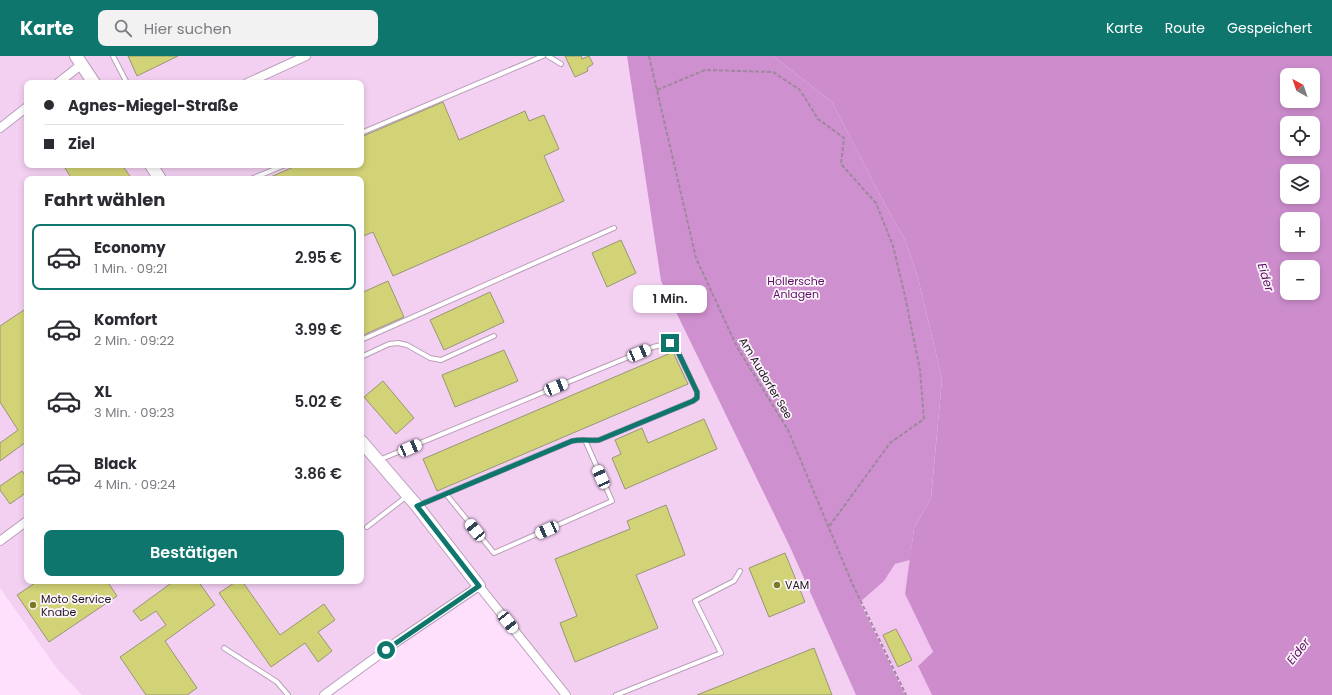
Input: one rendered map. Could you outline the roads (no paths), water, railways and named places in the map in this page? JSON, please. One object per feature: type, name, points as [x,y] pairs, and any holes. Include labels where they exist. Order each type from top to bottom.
[{"type":"street","points":[[254,80],[306,56]]},
{"type":"street","points":[[61,80],[79,60],[92,80]]},
{"type":"street","points":[[0,128],[24,109]]},
{"type":"street","points":[[364,445],[417,506],[566,695]]},
{"type":"street","points":[[0,541],[24,523]]},
{"type":"street","points":[[324,695],[398,641],[479,586]]},
{"type":"lane","points":[[113,56],[125,80]]},
{"type":"lane","points":[[364,132],[544,56]]},
{"type":"lane","points":[[548,56],[561,64]]},
{"type":"lane","points":[[259,176],[278,168]]},
{"type":"lane","points":[[364,339],[614,228]]},
{"type":"lane","points":[[364,356],[389,344],[398,343],[430,358],[441,360],[494,336]]},
{"type":"lane","points":[[378,461],[653,347],[670,343],[674,346],[697,392],[697,398],[693,401],[599,440],[572,441],[417,506]]},
{"type":"lane","points":[[446,494],[494,553],[612,501],[585,440]]},
{"type":"lane","points":[[367,527],[407,496]]},
{"type":"lane","points":[[616,695],[721,653],[695,601],[734,581],[740,571]]},
{"type":"lane","points":[[224,648],[278,682],[288,695]]},
{"type":"water","name":"Eider","points":[[773,56],[1332,56],[1332,695],[932,695],[918,666],[933,652],[905,594],[914,528],[931,498],[942,379],[918,278],[905,240],[832,102]]},
{"type":"place","name":"VAM","points":[[777,585]]},
{"type":"place","name":"Moto Service Knabe","points":[[33,605]]},
{"type":"park label","name":"Hollersche Anlagen","points":[[796,287]]}]
